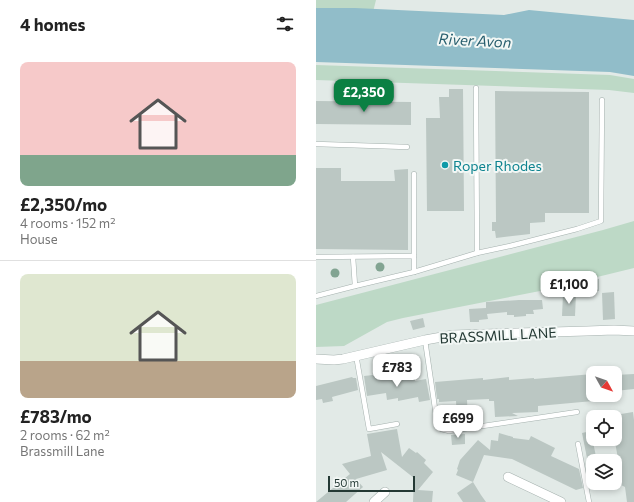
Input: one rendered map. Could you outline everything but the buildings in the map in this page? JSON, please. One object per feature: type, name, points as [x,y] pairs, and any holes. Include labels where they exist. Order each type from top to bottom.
[{"type":"street","name":"BRASSMILL LANE","points":[[316,359],[334,360],[453,335],[614,330],[634,331]]},
{"type":"street","points":[[508,477],[561,502]]},
{"type":"street","points":[[374,502],[385,492]]},
{"type":"lane","points":[[476,88],[478,253]]},
{"type":"lane","points":[[316,296],[414,272],[478,253],[601,221],[602,100]]},
{"type":"lane","points":[[316,144],[407,146]]},
{"type":"lane","points":[[414,174],[414,272]]},
{"type":"lane","points":[[316,257],[414,256]]},
{"type":"lane","points":[[353,257],[356,286]]},
{"type":"lane","points":[[425,340],[437,422],[441,429],[449,431],[577,412]]},
{"type":"lane","points":[[356,356],[369,429],[397,424]]},
{"type":"lane","points":[[578,444],[589,502]]},
{"type":"green space","points":[[316,0],[376,0],[372,16],[316,14]]},
{"type":"green space","points":[[316,65],[610,75],[634,79],[634,93],[609,90],[316,80]]},
{"type":"green space","points":[[634,221],[634,268],[540,291],[403,318],[387,322],[344,346],[316,347],[316,305]]},
{"type":"water","name":"River Avon","points":[[316,8],[355,8],[504,15],[529,10],[634,20],[634,76],[610,72],[316,62]]},
{"type":"place","name":"Roper Rhodes","points":[[445,165]]}]
